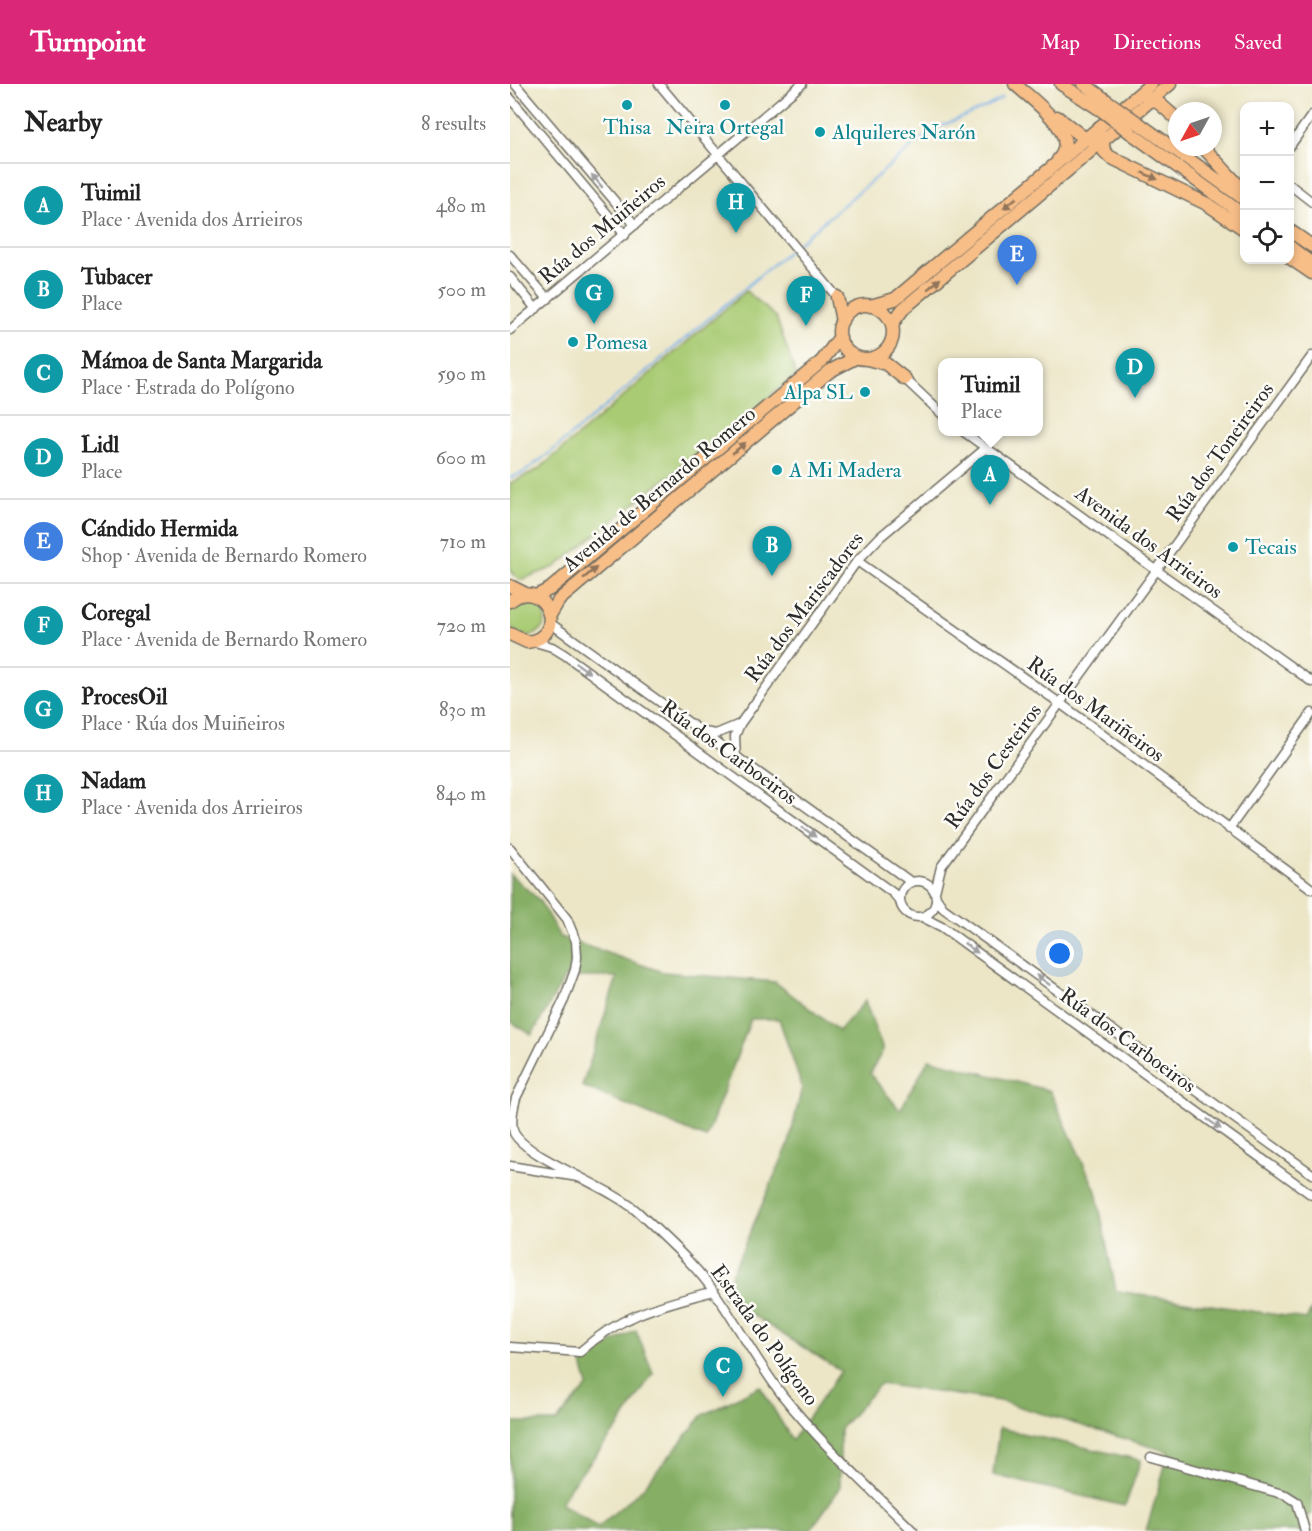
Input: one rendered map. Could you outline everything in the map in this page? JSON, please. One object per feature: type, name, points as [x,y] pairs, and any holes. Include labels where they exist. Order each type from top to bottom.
[{"type":"highway","points":[[1016,84],[1086,139]]},
{"type":"highway","points":[[1016,84],[1063,133],[1065,144],[1062,156],[1045,182]]},
{"type":"highway","points":[[1061,84],[1107,108],[1240,211]]},
{"type":"highway","points":[[1084,84],[1107,108]]},
{"type":"highway","points":[[842,321],[846,314],[865,306],[895,299],[1103,135],[1146,93],[1170,84]]},
{"type":"highway","points":[[1170,102],[1177,84]]},
{"type":"highway","points":[[1146,93],[1168,111]]},
{"type":"highway","points":[[1136,129],[1240,196]]},
{"type":"highway","points":[[905,379],[893,355],[891,343],[892,324],[903,309],[1045,182],[1086,139],[1103,135]]},
{"type":"highway","points":[[1103,135],[1104,151],[1122,164],[1207,204],[1240,226]]},
{"type":"highway","points":[[1212,156],[1240,186]]},
{"type":"highway","points":[[1045,182],[1082,162],[1095,158],[1122,164]]},
{"type":"highway","points":[[1294,233],[1311,246]]},
{"type":"highway","points":[[1294,250],[1312,264]]},
{"type":"highway","points":[[1294,261],[1312,273]]},
{"type":"highway","points":[[892,324],[884,312],[837,297],[842,321],[840,338],[846,350],[861,358],[886,364],[905,379]]},
{"type":"highway","name":"Avenida de Bernardo Romero","points":[[510,601],[550,589],[822,361],[840,338]]},
{"type":"highway","points":[[861,358],[880,355],[891,343]]},
{"type":"highway","name":"Avenida de Bernardo Romero","points":[[532,641],[543,635],[558,600],[821,379],[861,358]]},
{"type":"highway","points":[[510,586],[543,601],[550,619]]},
{"type":"highway","points":[[513,641],[532,641]]},
{"type":"street","points":[[515,84],[635,225]]},
{"type":"street","points":[[659,84],[837,297]]},
{"type":"street","name":"Rúa dos Muiñeiros","points":[[510,330],[802,84]]},
{"type":"street","points":[[510,98],[625,235]]},
{"type":"street","points":[[1294,140],[1312,115]]},
{"type":"street","points":[[1294,188],[1312,202]]},
{"type":"street","points":[[612,219],[621,219],[623,213]]},
{"type":"street","points":[[510,255],[548,299]]},
{"type":"street","points":[[510,277],[536,309]]},
{"type":"street","points":[[522,292],[529,293],[538,287]]},
{"type":"street","name":"Rúa dos Toneireiros","points":[[1156,568],[1312,356]]},
{"type":"street","points":[[905,379],[938,410]]},
{"type":"street","name":"Avenida dos Arrieiros","points":[[970,436],[1312,682]]},
{"type":"street","name":"Rúa dos Mariscadores","points":[[736,759],[735,736],[740,724],[857,561],[880,537],[986,448]]},
{"type":"street","name":"Rúa dos Mariñeiros","points":[[857,561],[1061,704],[1312,889]]},
{"type":"street","name":"Rúa dos Cesteiros","points":[[936,896],[941,867],[1061,704],[1156,568]]},
{"type":"street","name":"Rúa dos Carboeiros","points":[[550,619],[736,759],[913,881],[926,882],[943,908],[1312,1174]]},
{"type":"street","name":"Rúa dos Carboeiros","points":[[532,641],[552,647],[564,655],[888,890],[900,901],[906,914],[922,917],[942,927],[1312,1195]]},
{"type":"street","points":[[1229,829],[1312,713]]},
{"type":"street","points":[[700,731],[716,734],[740,724]]},
{"type":"street","name":"Estrada do Polígono","points":[[510,848],[567,919],[576,941],[577,957],[576,970],[564,1000],[516,1098],[511,1126],[514,1132],[530,1150],[587,1179],[637,1210],[714,1291],[783,1396],[844,1464],[913,1531]]},
{"type":"street","name":"Rúa dos Cesteiros","points":[[913,881],[941,867]]},
{"type":"street","points":[[900,901],[901,891],[913,881]]},
{"type":"street","points":[[922,917],[933,910],[936,896]]},
{"type":"street","points":[[510,1110],[516,1098]]},
{"type":"street","points":[[510,1166],[587,1179]]},
{"type":"street","points":[[510,1347],[580,1352],[603,1331],[631,1316],[714,1291]]},
{"type":"street","points":[[1151,1457],[1286,1494],[1297,1502],[1305,1531]]},
{"type":"green space","points":[[746,291],[776,317],[796,375],[555,567],[520,580],[510,571],[510,483],[539,469]]},
{"type":"green space","points":[[527,600],[540,605],[545,618],[540,631],[527,636],[514,631],[509,618],[514,605]]},
{"type":"green space","points":[[510,874],[539,900],[560,937],[663,972],[775,982],[839,1031],[865,1001],[883,1050],[870,1074],[900,1110],[929,1059],[1050,1091],[1096,1191],[1116,1291],[1306,1319],[1312,1309],[1312,1513],[1304,1518],[1309,1531],[1146,1531],[1169,1452],[1000,1401],[880,1384],[840,1429],[840,1488],[810,1531],[510,1531],[510,1422],[556,1422],[588,1386],[581,1360],[636,1330],[653,1373],[619,1426],[570,1487],[561,1504],[598,1527],[642,1489],[703,1415],[760,1386],[792,1440],[841,1371],[722,1296],[789,1143],[802,1087],[779,1019],[751,1019],[706,1138],[582,1086],[617,977],[565,977],[532,1035],[510,1021]]},
{"type":"green space","points":[[999,1428],[1141,1460],[1125,1506],[993,1475]]},
{"type":"waterway","points":[[510,478],[524,472],[551,452],[932,130],[1002,98]]},
{"type":"place","name":"Thisa","points":[[627,105]]},
{"type":"place","name":"Neira Ortegal","points":[[725,105]]},
{"type":"place","name":"Alquileres Narón","points":[[820,132]]},
{"type":"place","name":"Nadam","points":[[736,233]]},
{"type":"place","name":"Cándido Hermida","points":[[1017,285]]},
{"type":"place","name":"ProcesOil","points":[[594,324]]},
{"type":"place","name":"Coregal","points":[[806,326]]},
{"type":"place","name":"Pomesa","points":[[573,342]]},
{"type":"place","name":"Alpa SL","points":[[865,392]]},
{"type":"place","name":"Lidl","points":[[1135,398]]},
{"type":"place","name":"A Mi Madera","points":[[777,470]]},
{"type":"place","name":"Tuimil","points":[[990,505]]},
{"type":"place","name":"Tecais","points":[[1233,547]]},
{"type":"place","name":"Tubacer","points":[[772,576]]},
{"type":"place","name":"Mámoa de Santa Margarida","points":[[723,1397]]}]
